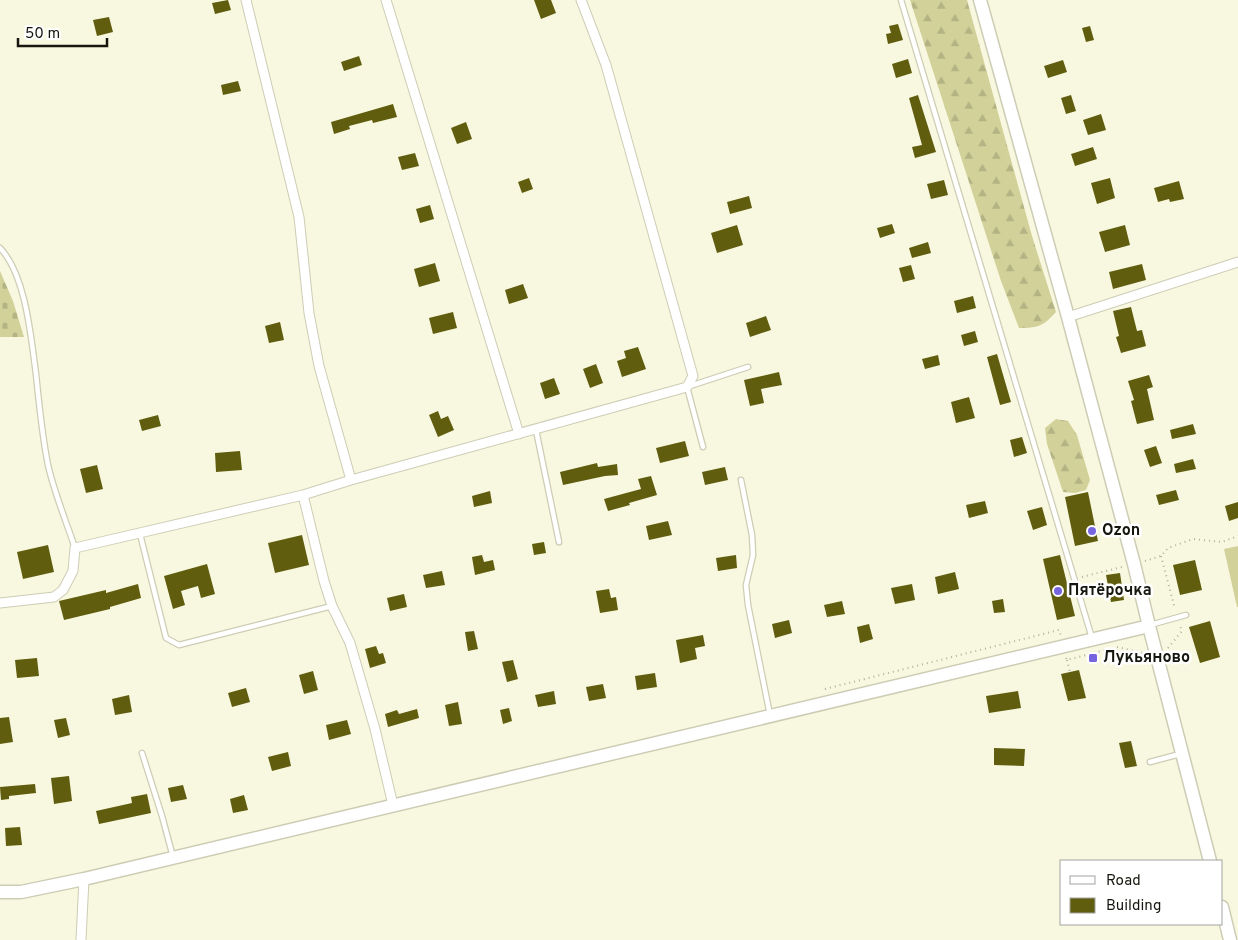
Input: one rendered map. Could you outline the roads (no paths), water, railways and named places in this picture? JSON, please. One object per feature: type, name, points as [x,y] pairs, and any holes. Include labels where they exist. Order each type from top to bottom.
[{"type":"street","points":[[246,0],[299,217],[309,313],[318,366],[351,480]]},
{"type":"street","points":[[386,0],[519,434]]},
{"type":"street","points":[[0,603],[54,597],[63,590],[73,571],[74,548],[140,534],[303,494],[687,387],[693,376],[606,65],[581,0]]},
{"type":"street","points":[[980,0],[1134,564],[1148,626],[1210,860]]},
{"type":"street","points":[[1068,317],[1238,262]]},
{"type":"street","points":[[303,494],[324,581],[332,606],[350,643],[375,729],[393,805]]},
{"type":"street","points":[[0,892],[21,892],[84,879],[1148,626]]},
{"type":"street","points":[[81,940],[84,879]]},
{"type":"street","points":[[1223,911],[1230,940]]},
{"type":"lane","points":[[901,0],[1092,639]]},
{"type":"lane","points":[[0,248],[6,254],[16,276],[28,311],[48,467],[74,548]]},
{"type":"lane","points":[[703,446],[687,387],[748,368]]},
{"type":"lane","points":[[536,430],[559,542]]},
{"type":"lane","points":[[741,480],[752,535],[753,555],[746,585],[748,605],[770,716]]},
{"type":"lane","points":[[140,534],[166,638],[179,645],[332,606]]},
{"type":"lane","points":[[1148,626],[1186,615]]},
{"type":"lane","points":[[142,752],[173,858]]},
{"type":"lane","points":[[1150,762],[1183,753]]},
{"type":"place","name":"Ozon","points":[[1092,531]]},
{"type":"place","name":"Пятёрочка","points":[[1058,591]]},
{"type":"place","name":"Лукьяново","points":[[1093,658]]}]
